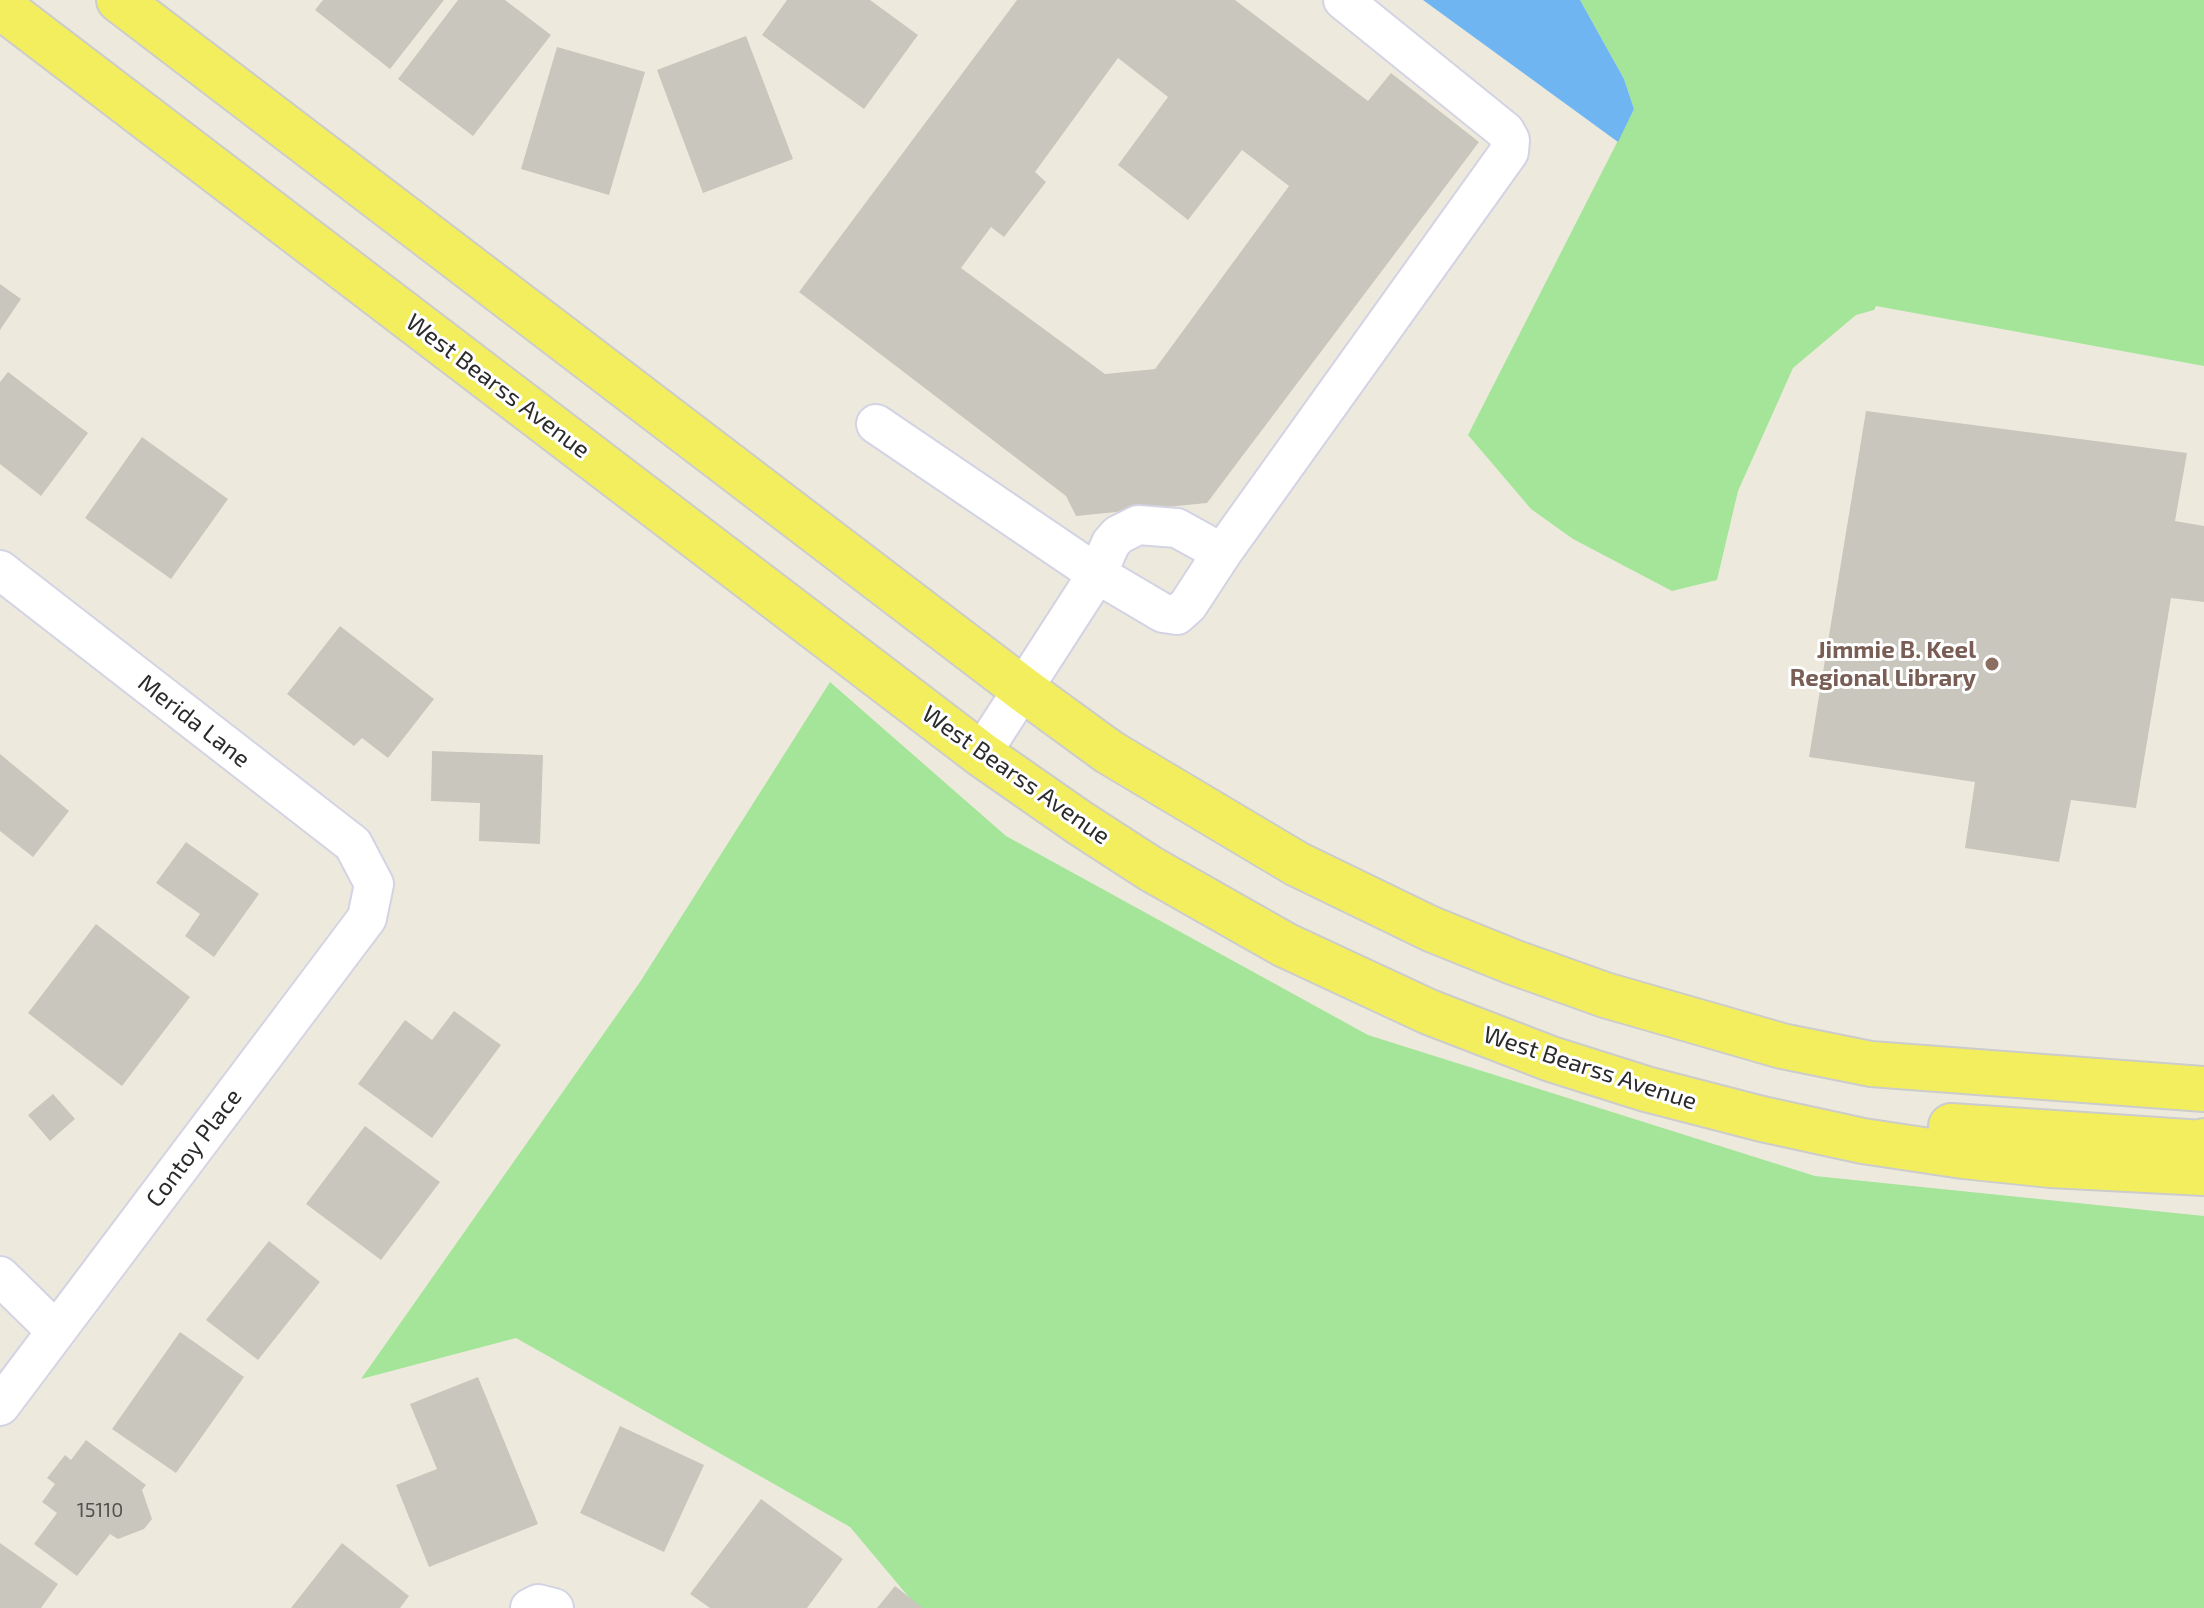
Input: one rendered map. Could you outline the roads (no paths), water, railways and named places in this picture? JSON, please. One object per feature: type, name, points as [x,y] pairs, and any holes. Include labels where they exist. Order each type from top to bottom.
[{"type":"main road","points":[[119,0],[1024,690],[1109,752],[1297,864],[1431,929],[1605,995],[1782,1046],[1871,1064],[2204,1089]]},
{"type":"main road","name":"West Bearss Avenue","points":[[0,6],[981,754],[1080,823],[1164,876],[1285,945],[1415,1007],[1551,1059],[1646,1089],[1863,1141],[2050,1165],[2204,1173]]},
{"type":"main road","points":[[1863,1141],[1922,1124],[2204,1141]]},
{"type":"street","points":[[876,424],[1097,574],[1163,613],[1177,615],[1188,605],[1509,152],[1510,140],[1505,131],[1343,0]]},
{"type":"street","points":[[981,754],[1097,574],[1118,535],[1138,525],[1177,528],[1222,553]]},
{"type":"street","name":"Merida Lane","points":[[0,570],[353,844],[374,884]]},
{"type":"street","name":"Contoy Place","points":[[0,1406],[367,918],[374,884]]},
{"type":"street","points":[[0,1276],[56,1331]]},
{"type":"street","points":[[530,1608],[538,1604],[554,1608]]},
{"type":"water","points":[[1423,0],[1580,0],[1624,79],[1634,109],[1618,142]]},
{"type":"place","name":"Jimmie B. Keel Regional Library","points":[[1992,664]]}]
